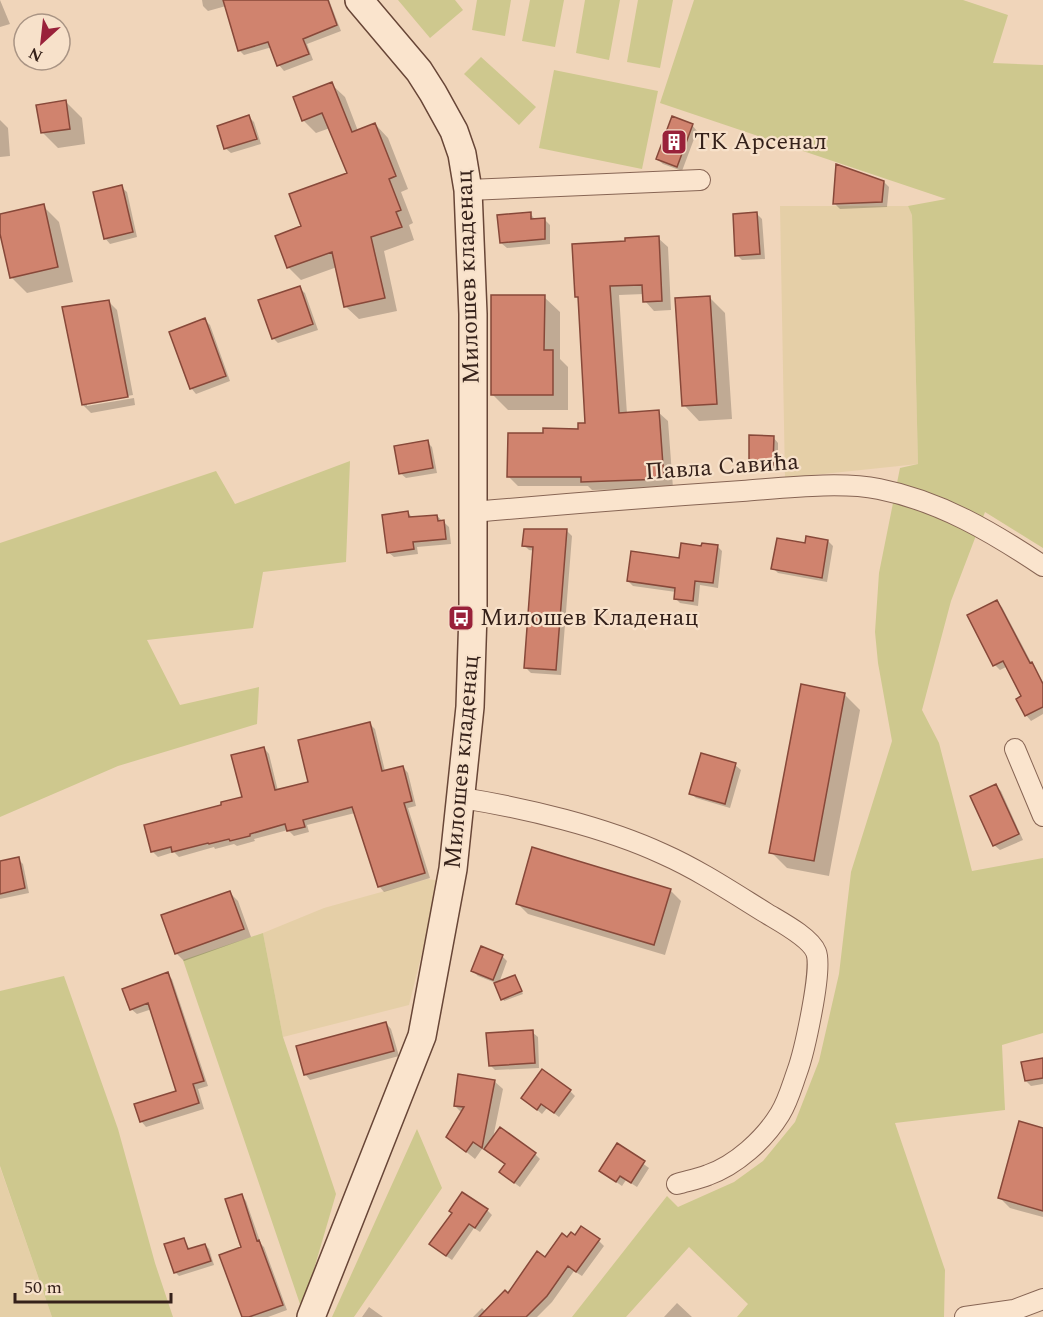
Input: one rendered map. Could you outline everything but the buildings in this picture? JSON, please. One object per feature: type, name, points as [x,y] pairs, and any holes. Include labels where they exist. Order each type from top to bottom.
[{"type":"street","name":"Милошев кладенац","points":[[311,1317],[422,1036],[450,886],[462,798],[470,707],[474,512],[473,314],[468,190],[457,139],[433,93],[419,71],[359,0]]},
{"type":"street","points":[[468,190],[700,180]]},
{"type":"street","name":"Павла Савића","points":[[474,512],[618,499],[798,487],[861,486],[890,491],[932,504],[969,520],[1043,566]]},
{"type":"street","points":[[1015,748],[1043,816]]},
{"type":"street","points":[[462,798],[587,826],[661,853],[701,872],[779,921],[813,946],[818,962],[814,996],[799,1068],[779,1115],[757,1142],[735,1160],[709,1175],[677,1184]]},
{"type":"street","points":[[965,1317],[1014,1310],[1043,1299]]},
{"type":"shaded area","points":[[398,0],[455,0],[463,10],[430,38]]},
{"type":"shaded area","points":[[477,0],[511,0],[505,36],[472,30]]},
{"type":"shaded area","points":[[530,0],[564,0],[555,47],[522,41]]},
{"type":"shaded area","points":[[585,0],[620,0],[609,60],[576,53]]},
{"type":"shaded area","points":[[638,0],[673,0],[660,68],[627,62]]},
{"type":"shaded area","points":[[694,0],[963,0],[1008,15],[993,63],[1043,65],[1043,548],[985,512],[951,601],[922,710],[939,743],[972,871],[1043,858],[1043,1033],[1002,1045],[1005,1110],[895,1123],[945,1270],[944,1317],[737,1317],[748,1304],[689,1247],[626,1317],[572,1317],[667,1196],[678,1207],[734,1182],[763,1161],[795,1122],[819,1061],[839,974],[851,872],[892,741],[878,663],[875,632],[879,573],[900,468],[918,464],[912,215],[908,206],[946,199],[660,103]]},
{"type":"shaded area","points":[[481,57],[536,107],[519,125],[464,74]]},
{"type":"shaded area","points":[[554,70],[658,91],[642,169],[539,148]]},
{"type":"shaded area","points":[[780,206],[908,206],[912,214],[918,464],[785,478]]},
{"type":"shaded area","points":[[350,461],[346,562],[263,572],[253,628],[147,640],[180,705],[259,687],[257,724],[118,766],[0,817],[0,543],[216,471],[235,504]]},
{"type":"shaded area","points":[[428,879],[440,881],[409,1005],[283,1037],[263,933],[324,908]]},
{"type":"shaded area","points":[[263,933],[283,1037],[336,1194],[302,1310],[183,960]]},
{"type":"shaded area","points":[[64,976],[118,1129],[155,1263],[173,1317],[52,1317],[0,1166],[0,991]]},
{"type":"shaded area","points":[[417,1129],[442,1188],[354,1317],[332,1317]]},
{"type":"shaded area","points":[[0,1167],[52,1317],[0,1317]]},
{"type":"place","name":"ТК Арсенал","points":[[674,142]]},
{"type":"place","name":"Милошев Кладенац","points":[[461,618]]}]
